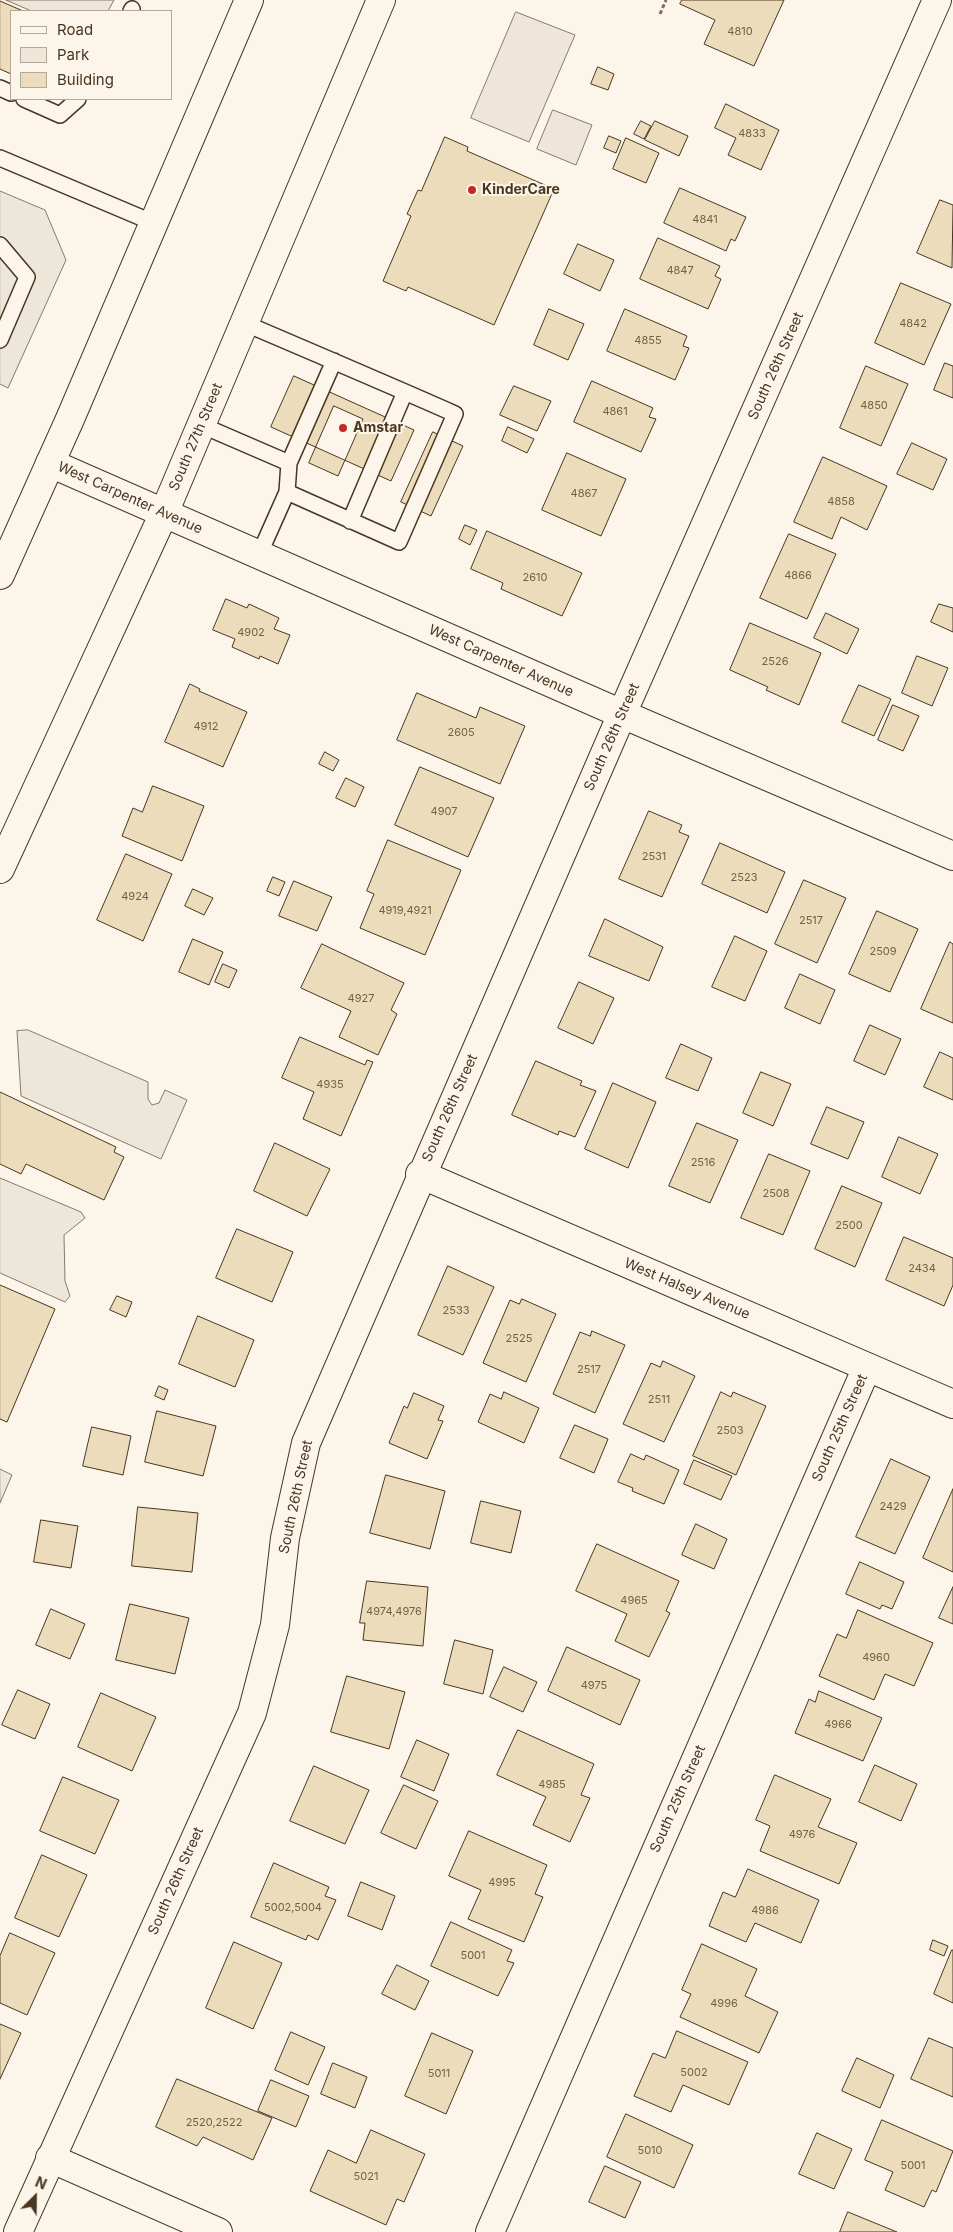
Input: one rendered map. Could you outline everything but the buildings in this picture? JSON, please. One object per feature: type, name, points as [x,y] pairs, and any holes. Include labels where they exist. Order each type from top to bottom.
[{"type":"street","points":[[0,576],[249,0]]},
{"type":"street","name":"South 27th Street","points":[[0,869],[164,513],[381,0]]},
{"type":"street","name":"South 26th Street","points":[[18,2232],[252,1713],[275,1625],[284,1538],[306,1443],[420,1174],[937,0]]},
{"type":"street","name":"West Carpenter Avenue","points":[[50,464],[622,714],[953,856]]},
{"type":"street","name":"West Halsey Avenue","points":[[420,1174],[953,1404]]},
{"type":"street","name":"South 25th Street","points":[[490,2232],[867,1367]]},
{"type":"street","points":[[50,2158],[218,2232]]},
{"type":"lane","points":[[26,100],[60,115],[77,100]]},
{"type":"lane","points":[[0,158],[154,223]]},
{"type":"lane","points":[[0,245],[27,277],[0,340]]},
{"type":"lane","points":[[244,323],[455,414],[400,542],[287,492]]},
{"type":"lane","points":[[259,555],[287,492],[289,463],[334,361]]},
{"type":"lane","points":[[350,520],[405,392]]},
{"type":"lane","points":[[201,425],[289,463]]},
{"type":"path","points":[[660,14],[666,0]]},
{"type":"green space","points":[[516,12],[575,35],[529,142],[471,118]]},
{"type":"green space","points":[[553,110],[592,125],[576,165],[537,149]]},
{"type":"shaded area","points":[[6,0],[114,0],[109,10],[30,10]]},
{"type":"shaded area","points":[[0,191],[45,210],[66,260],[8,388],[0,384]]},
{"type":"shaded area","points":[[28,1030],[148,1082],[148,1099],[152,1105],[159,1103],[165,1090],[187,1100],[161,1159],[21,1096],[17,1031]]},
{"type":"shaded area","points":[[0,1178],[81,1212],[85,1218],[64,1235],[65,1281],[70,1296],[65,1302],[0,1273]]},
{"type":"shaded area","points":[[0,1469],[12,1475],[0,1503]]},
{"type":"place","name":"KinderCare","points":[[472,190]]},
{"type":"place","name":"Amstar","points":[[343,428]]}]
